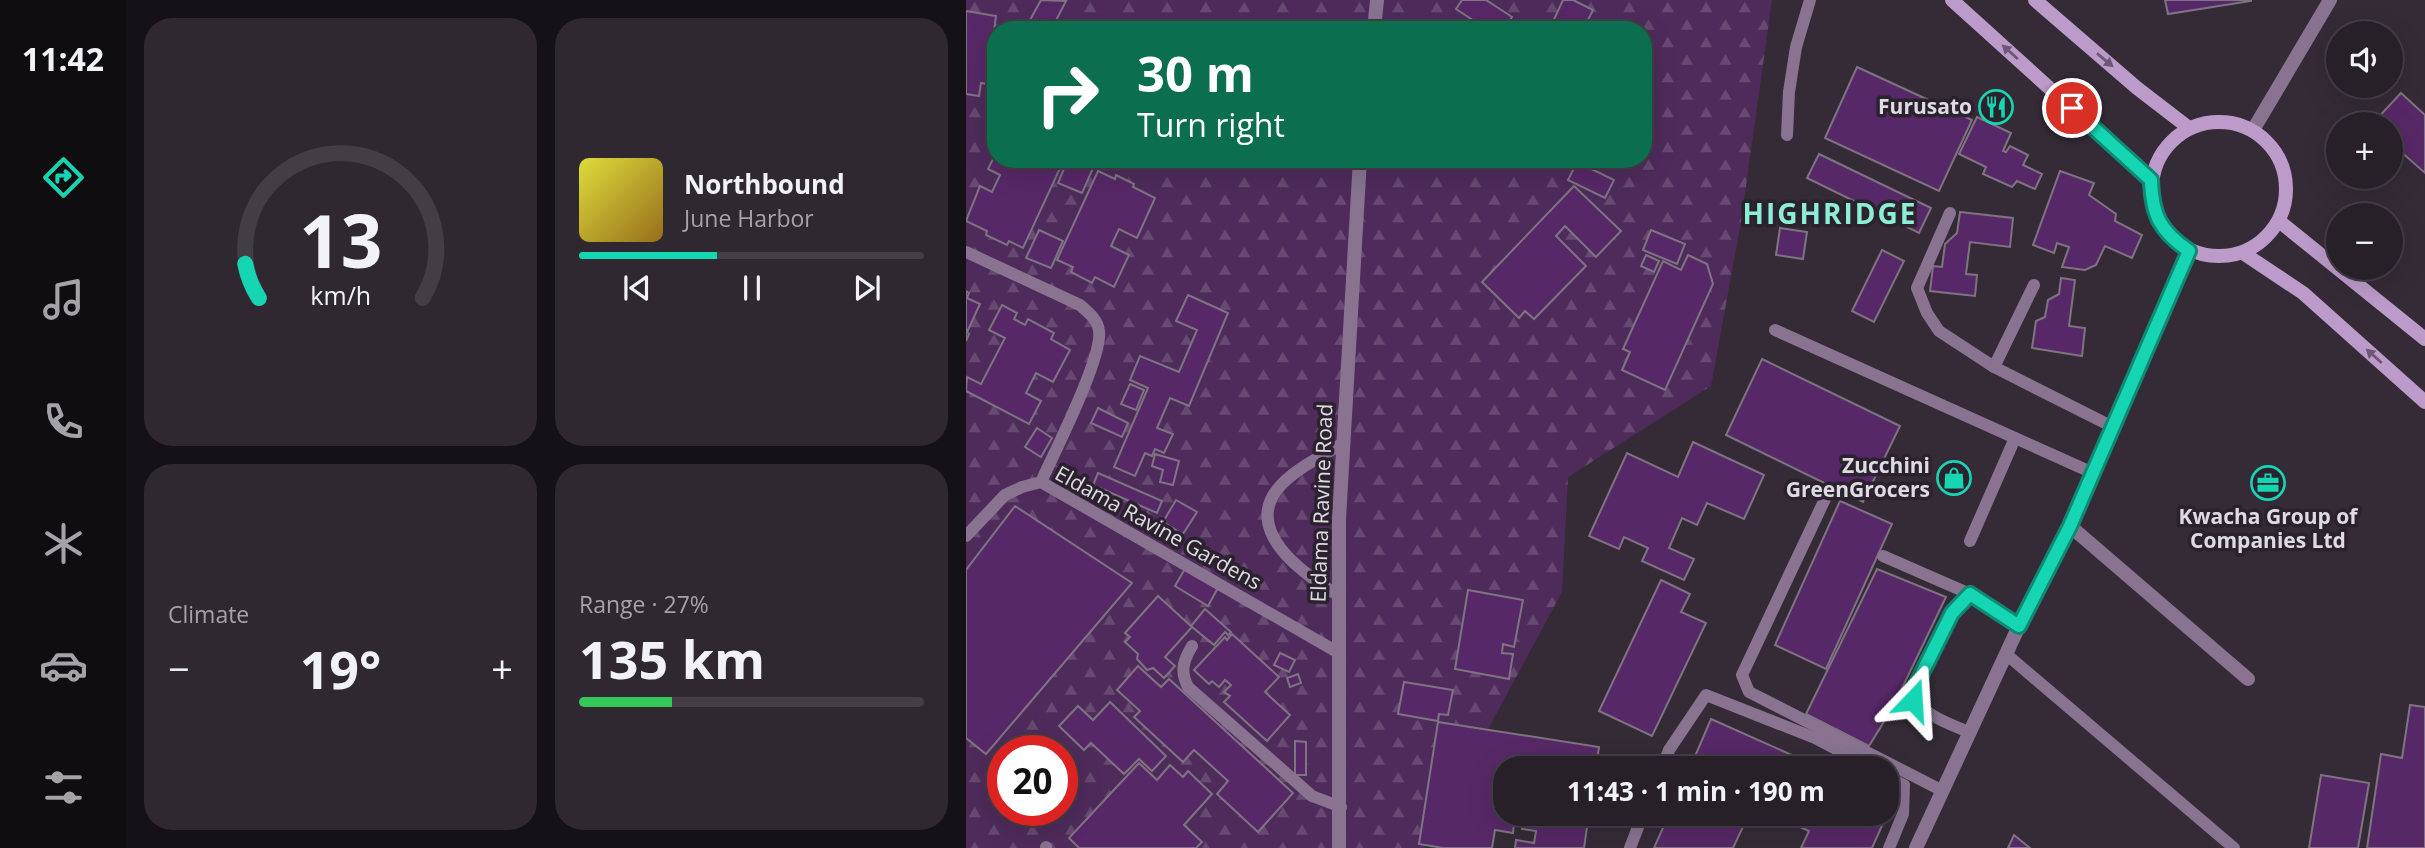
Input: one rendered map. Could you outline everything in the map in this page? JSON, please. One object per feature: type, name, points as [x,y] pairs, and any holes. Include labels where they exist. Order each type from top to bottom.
[{"type":"street","points":[[1375,21],[1377,0]]},
{"type":"street","points":[[1952,0],[2151,180]]},
{"type":"street","points":[[2253,130],[2330,0]]},
{"type":"street","points":[[2042,2],[2137,88],[2189,128]]},
{"type":"street","points":[[2210,121],[2232,122],[2253,130],[2269,143],[2280,160],[2286,180],[2285,201],[2278,220],[2264,240],[2243,253],[2225,257],[2206,256],[2189,251],[2172,238],[2159,222],[2152,201],[2151,180],[2158,159],[2171,141],[2189,128],[2210,121]]},
{"type":"street","name":"Eldama Ravine Road","points":[[1339,848],[1339,519],[1359,168]]},
{"type":"street","points":[[2278,220],[2425,339]]},
{"type":"street","points":[[1916,848],[2019,626],[2070,526],[2189,251]]},
{"type":"street","points":[[2243,253],[2303,293],[2425,402]]},
{"type":"street","points":[[2070,526],[2248,679]]},
{"type":"lane","points":[[1787,135],[1789,92],[1796,47],[1810,0]]},
{"type":"lane","points":[[1950,213],[1917,288],[1927,313],[1939,331],[1994,366],[2113,427]]},
{"type":"lane","points":[[966,252],[1080,305],[1091,314],[1099,329],[1096,357],[1041,482]]},
{"type":"lane","points":[[1994,366],[2034,285]]},
{"type":"lane","points":[[1775,330],[2093,473]]},
{"type":"lane","points":[[1970,541],[2015,438]]},
{"type":"lane","points":[[1339,596],[1315,581],[1287,555],[1270,534],[1268,517],[1271,501],[1280,486],[1292,475],[1343,443]]},
{"type":"lane","name":"Eldama Ravine Gardens","points":[[966,536],[1005,495],[1041,482],[1339,653]]},
{"type":"lane","points":[[1825,499],[1742,675],[1749,692],[1941,790]]},
{"type":"lane","points":[[1883,556],[1970,594],[2019,626]]},
{"type":"lane","points":[[1969,732],[1920,708],[1913,700],[1913,691],[1952,613],[1970,594]]},
{"type":"lane","points":[[1192,646],[1184,659],[1182,676],[1188,687],[1312,796],[1340,807]]},
{"type":"lane","points":[[2006,654],[2234,848]]},
{"type":"lane","points":[[1667,756],[1706,695],[1815,738],[1849,756]]},
{"type":"lane","points":[[1899,782],[1904,785],[1903,814],[1899,824]]},
{"type":"lane","points":[[1630,848],[1638,826]]},
{"type":"lane","points":[[1889,848],[1898,826]]},
{"type":"green space","points":[[966,0],[1772,0],[1741,222],[1711,386],[1568,477],[1562,592],[1424,848],[966,848]]},
{"type":"building","points":[[1041,0],[1066,1],[1056,21],[1030,20]]},
{"type":"building","points":[[1462,0],[1486,0],[1512,17],[1510,21],[1474,21],[1456,9]]},
{"type":"building","points":[[1563,0],[1573,0],[1593,10],[1588,21],[1553,21]]},
{"type":"building","points":[[2165,0],[2251,0],[2251,1],[2168,14]]},
{"type":"building","points":[[966,11],[996,16],[995,21],[987,21],[987,84],[981,83],[979,96],[966,94]]},
{"type":"building","points":[[1857,67],[1972,120],[1939,191],[1825,138]]},
{"type":"building","points":[[2403,95],[2425,115],[2425,173],[2403,154],[2403,112],[2383,112],[2396,98],[2403,98]]},
{"type":"building","points":[[1977,117],[2011,133],[2003,151],[2006,152],[2010,146],[2028,155],[2023,165],[2042,174],[2035,189],[2017,181],[2012,187],[1983,174],[1986,167],[1959,154]]},
{"type":"building","points":[[1819,154],[1931,208],[1919,233],[1807,178]]},
{"type":"building","points":[[1060,168],[1023,248],[1009,241],[1007,245],[966,221],[980,186],[992,192],[1000,175],[988,169]]},
{"type":"building","points":[[1064,168],[1093,168],[1082,193],[1058,183]]},
{"type":"building","points":[[1574,168],[1589,168],[1614,180],[1605,198],[1568,180]]},
{"type":"building","points":[[1098,171],[1115,179],[1116,175],[1155,198],[1137,238],[1119,229],[1111,246],[1129,255],[1114,287],[1095,277],[1092,283],[1071,272],[1073,267],[1057,260]]},
{"type":"building","points":[[2060,171],[2094,183],[2089,195],[2116,214],[2115,221],[2142,235],[2132,258],[2105,246],[2096,265],[2085,270],[2062,267],[2069,247],[2057,243],[2054,253],[2033,245]]},
{"type":"building","points":[[1574,186],[1621,231],[1596,257],[1565,226],[1556,236],[1586,266],[1534,319],[1525,311],[1519,318],[1482,282]]},
{"type":"building","points":[[1960,212],[2013,218],[2010,247],[1970,242],[1966,274],[1977,275],[1975,296],[1930,291],[1933,266],[1942,267],[1945,244],[1957,233]]},
{"type":"building","points":[[1780,228],[1807,232],[1803,259],[1776,255]]},
{"type":"building","points":[[1039,230],[1063,241],[1051,268],[1026,258]]},
{"type":"building","points":[[1651,230],[1685,244],[1677,264],[1643,250]]},
{"type":"building","points":[[1882,250],[1904,261],[1874,322],[1852,311]]},
{"type":"building","points":[[1646,255],[1659,261],[1654,272],[1641,266]]},
{"type":"building","points":[[1688,255],[1707,264],[1713,284],[1665,390],[1622,370],[1630,352],[1623,349],[1663,261],[1681,270]]},
{"type":"building","points":[[2061,278],[2075,280],[2069,326],[2085,328],[2082,356],[2032,348],[2036,321],[2045,317],[2048,300],[2059,294]]},
{"type":"building","points":[[966,291],[969,293],[967,298],[980,304],[967,332],[969,334],[966,341]]},
{"type":"building","points":[[1188,295],[1228,313],[1189,406],[1170,398],[1157,428],[1173,434],[1164,453],[1155,449],[1152,456],[1145,453],[1135,476],[1114,467],[1148,388],[1130,380],[1140,356],[1179,372],[1197,330],[1176,321]]},
{"type":"building","points":[[1002,305],[1017,313],[1014,319],[1025,325],[1028,319],[1054,333],[1051,339],[1070,350],[1053,382],[1036,373],[1026,393],[1041,401],[1029,424],[966,391],[967,377],[981,384],[1005,338],[989,330]]},
{"type":"building","points":[[1762,359],[1900,426],[1863,502],[1726,435]]},
{"type":"building","points":[[1130,384],[1144,390],[1136,410],[1121,404]]},
{"type":"building","points":[[1098,408],[1128,423],[1122,437],[1091,423]]},
{"type":"building","points":[[1037,428],[1052,438],[1041,457],[1025,447]]},
{"type":"building","points":[[1693,442],[1764,475],[1744,519],[1707,503],[1697,525],[1682,518],[1669,548],[1694,559],[1684,580],[1642,561],[1648,548],[1624,537],[1619,549],[1589,536],[1627,453],[1678,477]]},
{"type":"building","points":[[1155,454],[1179,461],[1173,485],[1160,482],[1163,470],[1152,466]]},
{"type":"building","points":[[1098,473],[1162,501],[1157,513],[1093,485]]},
{"type":"building","points":[[1176,500],[1197,512],[1183,534],[1163,522]]},
{"type":"building","points":[[1840,501],[1892,524],[1826,669],[1775,645]]},
{"type":"building","points":[[1015,506],[1132,583],[1002,735],[987,735],[986,754],[966,738],[966,570]]},
{"type":"building","points":[[1186,567],[1219,586],[1208,606],[1175,586]]},
{"type":"building","points":[[1877,569],[1946,597],[1893,707],[1869,746],[1806,714]]},
{"type":"building","points":[[1661,580],[1690,594],[1681,612],[1706,623],[1652,736],[1599,711]]},
{"type":"building","points":[[1468,590],[1523,600],[1514,647],[1503,644],[1502,653],[1513,654],[1509,679],[1455,669]]},
{"type":"building","points":[[1158,596],[1192,627],[1165,657],[1175,666],[1164,678],[1153,668],[1147,670],[1137,659],[1138,654],[1125,642],[1130,637],[1125,633]]},
{"type":"building","points":[[1205,609],[1231,632],[1228,635],[1225,632],[1214,645],[1191,626]]},
{"type":"building","points":[[1232,634],[1279,677],[1265,692],[1290,715],[1267,741],[1224,702],[1230,696],[1224,692],[1231,685],[1225,680],[1219,687],[1212,681],[1209,684],[1194,670],[1225,637],[1227,640]]},
{"type":"building","points":[[1280,653],[1295,660],[1289,672],[1274,665]]},
{"type":"building","points":[[1138,666],[1161,687],[1169,679],[1293,793],[1258,832],[1217,794],[1228,781],[1194,750],[1183,762],[1134,717],[1140,711],[1117,690]]},
{"type":"building","points":[[1298,674],[1301,683],[1290,687],[1287,678]]},
{"type":"building","points":[[1404,682],[1453,690],[1448,715],[1439,714],[1438,721],[1398,714]]},
{"type":"building","points":[[1110,702],[1166,756],[1152,771],[1139,759],[1124,774],[1091,743],[1084,750],[1078,744],[1078,735],[1068,735],[1059,726],[1078,706],[1093,720]]},
{"type":"building","points":[[2410,705],[2425,707],[2425,848],[2367,848],[2381,754],[2402,758]]},
{"type":"building","points":[[1711,719],[1794,756],[1695,756]]},
{"type":"building","points":[[1438,722],[1599,747],[1598,756],[1493,756],[1493,826],[1514,826],[1513,833],[1495,830],[1492,848],[1443,848],[1419,844]]},
{"type":"building","points":[[1295,741],[1306,742],[1306,775],[1295,775]]},
{"type":"building","points":[[1139,763],[1157,780],[1170,765],[1183,777],[1188,771],[1212,794],[1184,825],[1202,842],[1196,848],[1079,848],[1069,838]]},
{"type":"building","points":[[2321,775],[2369,783],[2358,848],[2309,848]]},
{"type":"building","points":[[1523,826],[1587,826],[1584,848],[1515,848],[1516,840],[1534,843],[1536,831],[1522,829]]},
{"type":"building","points":[[1664,826],[1743,826],[1733,848],[1654,848]]},
{"type":"building","points":[[1798,826],[1882,826],[1872,848],[1801,848],[1809,831]]},
{"type":"building","points":[[2014,835],[2030,848],[2008,848]]},
{"type":"place","name":"Furusato","points":[[1996,107]]},
{"type":"place","name":"Zucchini GreenGrocers","points":[[1954,478]]},
{"type":"place","name":"Kwacha Group of Companies Ltd","points":[[2268,483]]},
{"type":"district","name":"HIGHRIDGE","points":[[1830,214]]},
{"type":"route","points":[[1913,700],[1913,691],[1952,613],[1970,594],[2019,626],[2070,526],[2189,251],[2172,238],[2159,222],[2152,201],[2151,180],[2072,108]]}]
